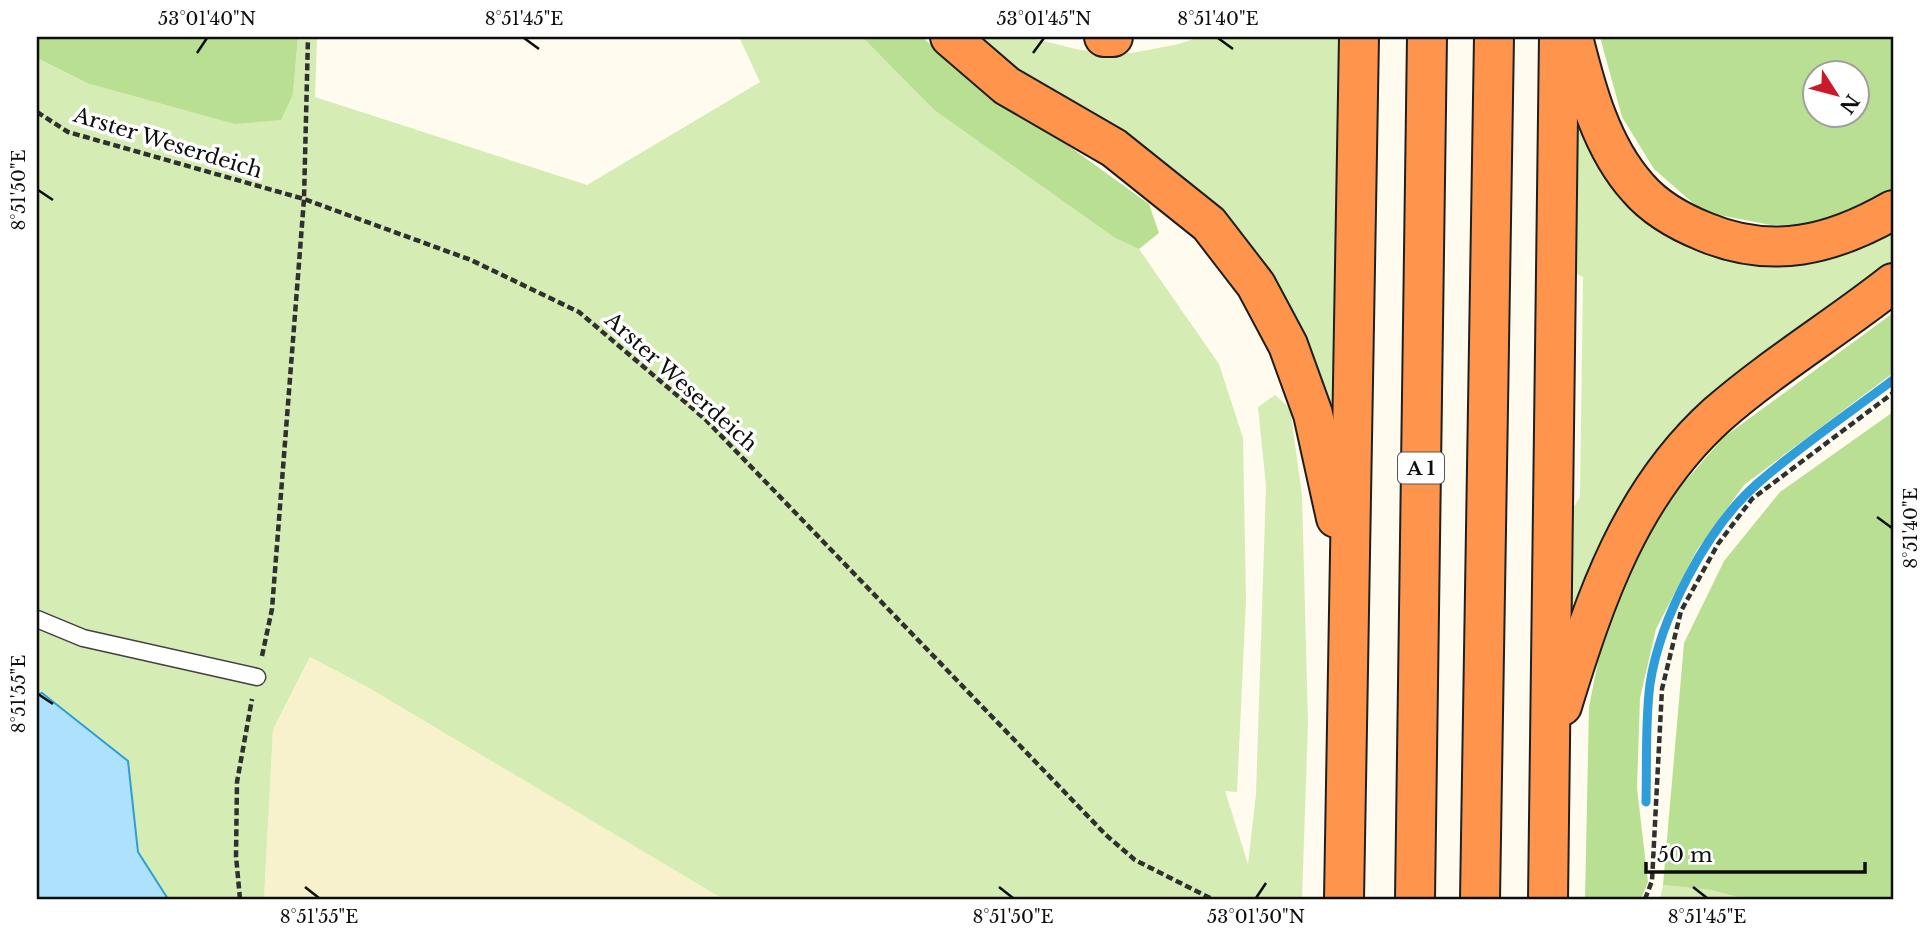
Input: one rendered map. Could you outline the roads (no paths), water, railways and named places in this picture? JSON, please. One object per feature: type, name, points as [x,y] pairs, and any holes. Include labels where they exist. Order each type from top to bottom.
[{"type":"highway","points":[[950,37],[1007,86],[1125,156],[1209,224],[1256,285],[1288,345],[1313,414],[1349,575]]},
{"type":"highway","points":[[1104,37],[1114,37]]},
{"type":"highway","points":[[1344,899],[1359,37]]},
{"type":"highway","name":"A 1","points":[[1415,899],[1427,37]]},
{"type":"highway","points":[[1480,899],[1494,37]]},
{"type":"highway","points":[[1548,899],[1559,37]]},
{"type":"highway","points":[[1573,37],[1584,81],[1615,155],[1638,188],[1664,212],[1690,226],[1750,247],[1786,249],[1827,241],[1865,226],[1893,210]]},
{"type":"highway","points":[[1549,746],[1608,567],[1624,536],[1681,451],[1760,380],[1893,284]]},
{"type":"lane","points":[[37,619],[83,638],[257,677]]},
{"type":"water","points":[[42,693],[128,761],[138,852],[168,899],[37,899],[37,695]]},
{"type":"waterway","points":[[1646,802],[1650,684],[1664,631],[1688,576],[1721,525],[1757,484],[1807,443],[1893,380]]}]
